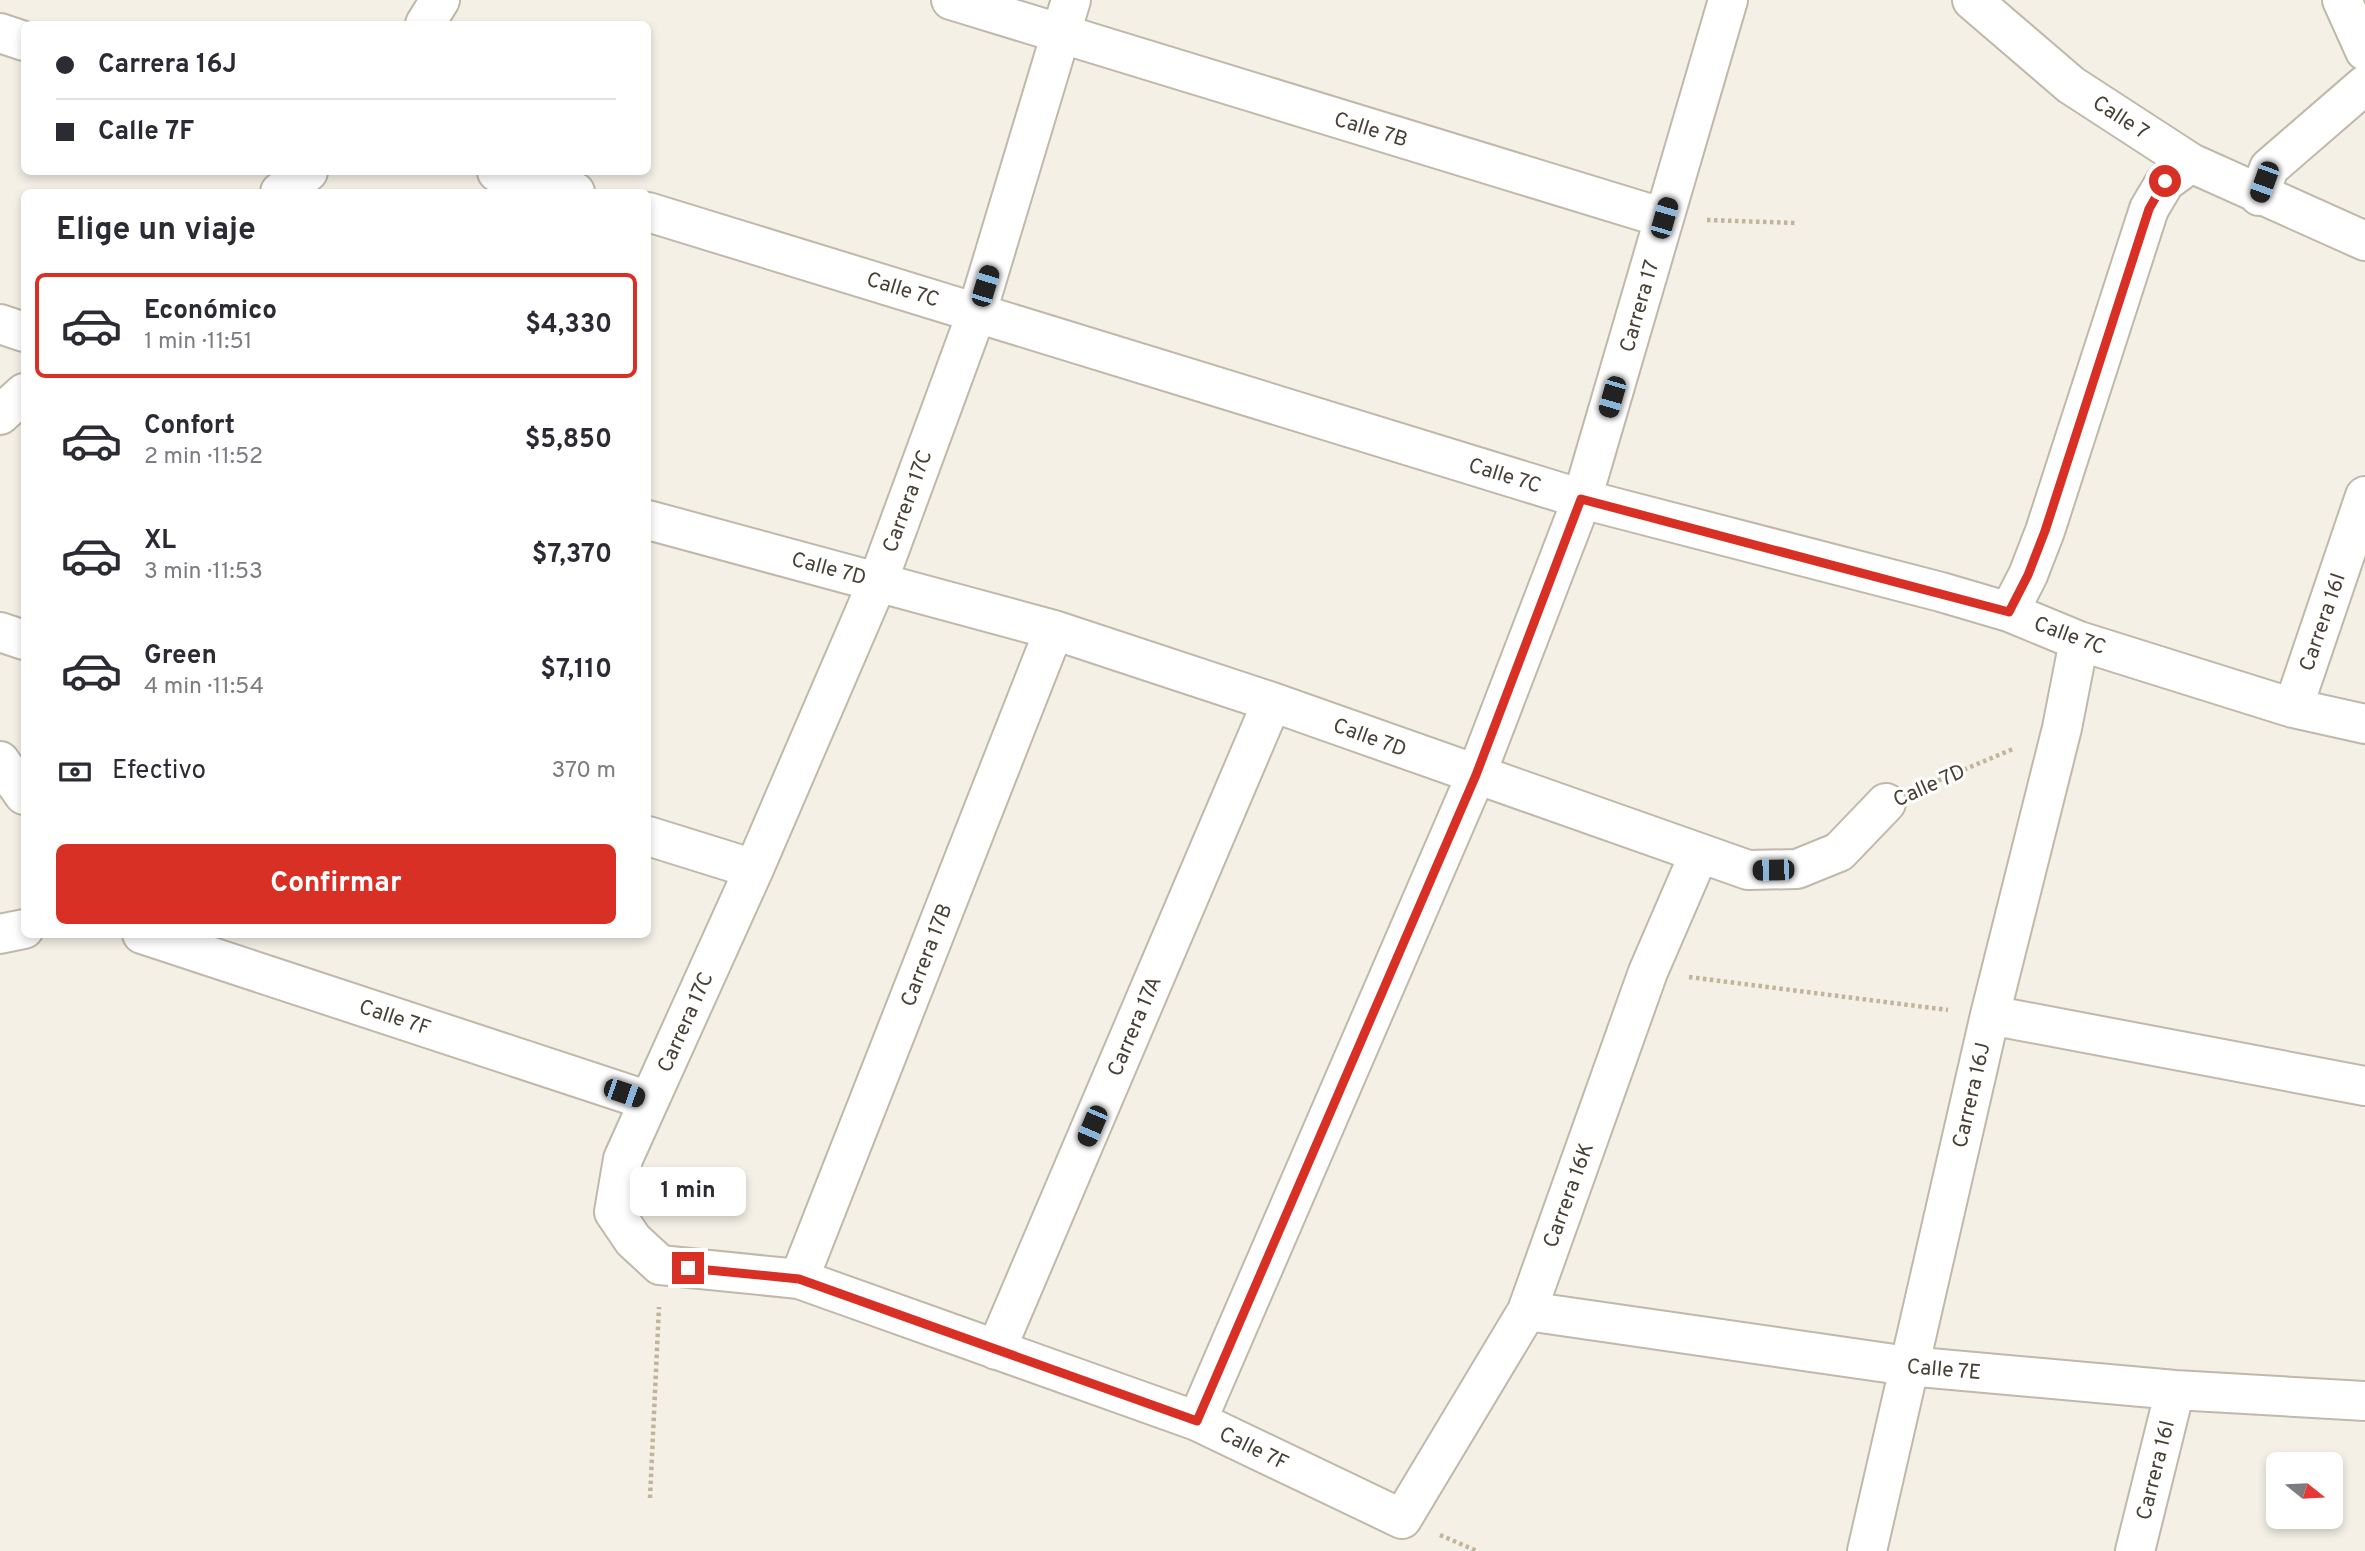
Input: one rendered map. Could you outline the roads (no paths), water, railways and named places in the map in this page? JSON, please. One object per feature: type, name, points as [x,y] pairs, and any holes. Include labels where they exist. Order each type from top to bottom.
[{"type":"street","points":[[427,21],[440,0]]},
{"type":"street","name":"Calle 7B","points":[[951,0],[1066,17],[1664,218]]},
{"type":"street","name":"Carrera 17","points":[[1197,1421],[1476,775],[1581,499],[1728,0]]},
{"type":"street","name":"Calle 7","points":[[1972,0],[2071,85],[2191,163],[2365,241]]},
{"type":"street","points":[[2342,0],[2365,51]]},
{"type":"street","name":"Carrera 17C","points":[[660,1265],[633,1240],[614,1212],[622,1159],[754,869],[877,581],[977,312],[1066,17]]},
{"type":"street","points":[[0,33],[21,40]]},
{"type":"street","points":[[2259,195],[2269,168],[2365,85]]},
{"type":"street","points":[[2009,612],[2028,575],[2045,531],[2149,209],[2165,181],[2191,163]]},
{"type":"street","points":[[285,189],[304,175]]},
{"type":"street","points":[[509,175],[563,189]]},
{"type":"street","name":"Calle 7C","points":[[651,213],[1581,499],[2009,612],[2079,641],[2293,708],[2365,724]]},
{"type":"street","points":[[0,324],[21,331]]},
{"type":"street","points":[[0,415],[21,396]]},
{"type":"street","name":"Carrera 16I","points":[[2293,708],[2365,496]]},
{"type":"street","name":"Calle 7D","points":[[651,521],[1054,630],[1272,702],[1748,870],[1797,869],[1839,852],[1886,803]]},
{"type":"street","name":"Carrera 17B","points":[[799,1279],[1054,630]]},
{"type":"street","points":[[0,632],[21,639]]},
{"type":"street","name":"Carrera 16J","points":[[1867,1551],[1990,1015],[2062,728],[2079,641]]},
{"type":"street","name":"Carrera 17A","points":[[996,1350],[1272,702]]},
{"type":"street","points":[[0,761],[21,791]]},
{"type":"street","points":[[651,837],[754,869]]},
{"type":"street","name":"Carrera 16K","points":[[1402,1519],[1527,1311],[1648,972],[1699,854]]},
{"type":"street","points":[[0,934],[21,930]]},
{"type":"street","name":"Calle 7F","points":[[154,938],[649,1101]]},
{"type":"street","points":[[1990,1015],[2365,1086]]},
{"type":"street","name":"Calle 7F","points":[[660,1265],[799,1279],[1197,1421],[1402,1519]]},
{"type":"street","name":"Calle 7E","points":[[1527,1311],[1908,1366],[2175,1390],[2365,1401]]},
{"type":"street","name":"Carrera 16I","points":[[2135,1551],[2175,1390]]}]
